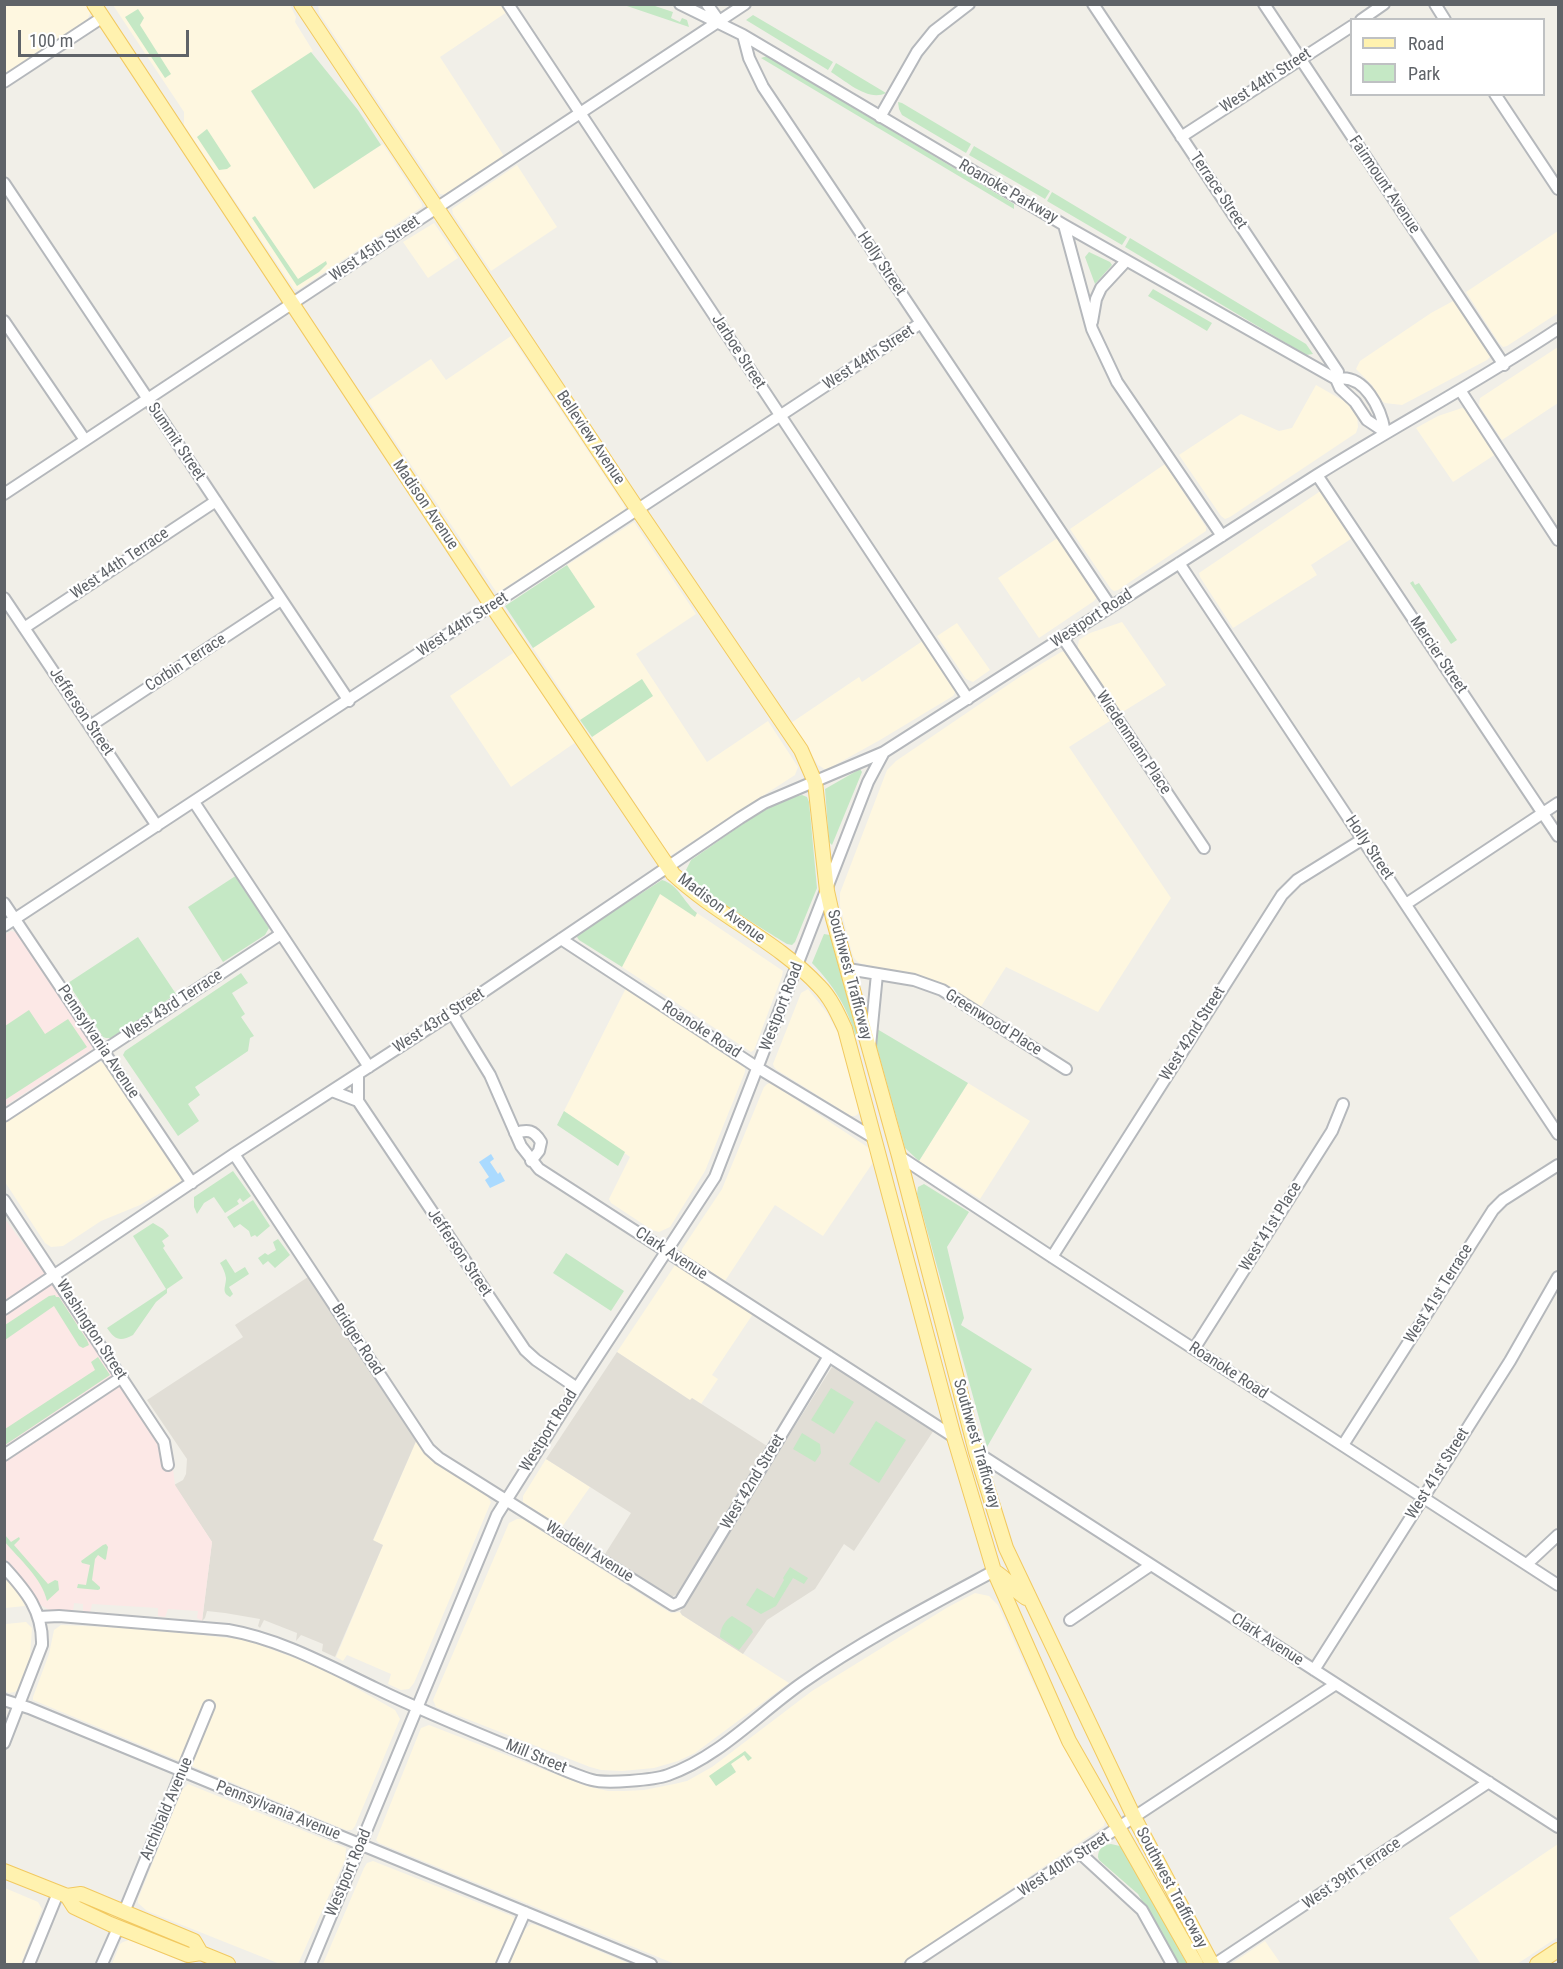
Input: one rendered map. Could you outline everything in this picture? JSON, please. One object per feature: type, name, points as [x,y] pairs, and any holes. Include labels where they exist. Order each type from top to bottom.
[{"type":"main road","name":"Madison Avenue","points":[[94,4],[291,304],[668,867],[692,892],[798,965]]},
{"type":"main road","name":"Belleview Avenue","points":[[301,4],[801,750],[815,782],[827,891]]},
{"type":"main road","name":"Southwest Trafficway","points":[[827,891],[976,1452],[1006,1548],[1135,1819],[1213,1965]]},
{"type":"main road","name":"Southwest Trafficway","points":[[798,965],[830,1000],[845,1029],[954,1437],[994,1571],[1069,1741],[1196,1965]]},
{"type":"main road","points":[[1006,1548],[994,1571],[1005,1576],[1019,1594],[1030,1601]]},
{"type":"main road","points":[[4,1871],[63,1894],[81,1894],[194,1941],[201,1953]]},
{"type":"main road","points":[[63,1894],[74,1907],[118,1928],[188,1955],[201,1953],[228,1965]]},
{"type":"main road","points":[[1537,1965],[1558,1950]]},
{"type":"street","name":"Jarboe Street","points":[[508,4],[968,699]]},
{"type":"street","name":"Roanoke Parkway","points":[[680,4],[743,35],[1126,261],[1336,379],[1350,379],[1364,388],[1380,412],[1385,432]]},
{"type":"street","points":[[707,4],[719,22]]},
{"type":"street","name":"West 45th Street","points":[[4,494],[745,4]]},
{"type":"street","points":[[880,117],[917,52],[934,30],[969,4]]},
{"type":"street","name":"Terrace Street","points":[[1093,4],[1338,372],[1336,379]]},
{"type":"street","name":"Fairmount Avenue","points":[[1264,4],[1504,365]]},
{"type":"street","points":[[1364,18],[1384,4]]},
{"type":"street","points":[[1435,4],[1444,18]]},
{"type":"street","points":[[4,82],[103,17]]},
{"type":"street","name":"West 44th Street","points":[[1181,137],[1350,27]]},
{"type":"street","name":"Holly Street","points":[[743,35],[749,58],[763,87],[1111,607]]},
{"type":"street","points":[[1496,96],[1558,189]]},
{"type":"street","name":"Summit Street","points":[[4,183],[348,700]]},
{"type":"street","points":[[1064,225],[1092,329],[1117,382],[1222,536]]},
{"type":"street","points":[[1092,329],[1096,299],[1101,288],[1126,261]]},
{"type":"street","points":[[4,321],[85,441]]},
{"type":"street","name":"West 44th Street","points":[[4,926],[921,323]]},
{"type":"street","name":"Westport Road","points":[[311,1965],[497,1515],[715,1177],[868,782],[884,752],[1385,432],[1504,365],[1558,329]]},
{"type":"street","name":"Roanoke Parkway","points":[[1336,379],[1367,420],[1385,432]]},
{"type":"street","points":[[1460,390],[1558,540]]},
{"type":"street","name":"Mercier Street","points":[[1317,475],[1558,836]]},
{"type":"street","name":"West 44th Terrace","points":[[24,628],[216,501]]},
{"type":"street","name":"Holly Street","points":[[1179,563],[1558,1134]]},
{"type":"street","name":"Jefferson Street","points":[[4,598],[157,826]]},
{"type":"street","name":"Corbin Terrace","points":[[90,726],[282,600]]},
{"type":"street","name":"Wiedenmann Place","points":[[1063,638],[1204,848]]},
{"type":"street","name":"West 43rd Street","points":[[4,1309],[234,1154],[452,1013],[764,803],[884,752]]},
{"type":"street","points":[[194,802],[369,1067]]},
{"type":"street","points":[[1406,904],[1558,802]]},
{"type":"street","name":"West 42nd Street","points":[[1052,1257],[1282,895],[1297,880],[1363,839]]},
{"type":"street","name":"Pennsylvania Avenue","points":[[4,903],[192,1183]]},
{"type":"street","name":"West 43rd Terrace","points":[[4,1116],[281,934]]},
{"type":"street","name":"Roanoke Road","points":[[561,939],[758,1068],[874,1138]]},
{"type":"street","name":"Greenwood Place","points":[[848,969],[914,980],[942,990],[1066,1069]]},
{"type":"street","points":[[870,1049],[877,974]]},
{"type":"street","name":"Clark Avenue","points":[[452,1013],[490,1075],[521,1146],[539,1169],[954,1437]]},
{"type":"street","points":[[332,1091],[358,1101],[358,1074]]},
{"type":"street","name":"Jefferson Street","points":[[358,1101],[525,1350],[577,1388]]},
{"type":"street","name":"West 41st Place","points":[[1194,1349],[1332,1131],[1343,1104]]},
{"type":"street","points":[[515,1133],[530,1131],[537,1134],[541,1142],[539,1151],[531,1161]]},
{"type":"street","name":"Bridger Road","points":[[234,1154],[429,1449],[439,1458],[506,1500]]},
{"type":"street","name":"Roanoke Road","points":[[899,1156],[1558,1585]]},
{"type":"street","name":"West 41st Terrace","points":[[1343,1445],[1493,1210],[1503,1200],[1558,1165]]},
{"type":"street","name":"Washington Street","points":[[4,1200],[164,1442],[168,1465]]},
{"type":"street","name":"West 41st Street","points":[[1314,1670],[1510,1361],[1558,1278]]},
{"type":"street","name":"West 42nd Street","points":[[673,1605],[680,1602],[829,1356]]},
{"type":"street","points":[[4,1455],[122,1377]]},
{"type":"street","name":"Clark Avenue","points":[[976,1452],[1558,1827]]},
{"type":"street","name":"Waddell Avenue","points":[[506,1500],[673,1605]]},
{"type":"street","points":[[1527,1564],[1558,1534]]},
{"type":"street","points":[[1070,1620],[1151,1565]]},
{"type":"street","points":[[4,1567],[31,1601],[39,1617],[42,1630],[42,1645],[4,1743]]},
{"type":"street","name":"Mill Street","points":[[39,1617],[59,1616],[228,1630],[251,1634],[329,1666],[416,1708],[593,1781],[632,1781],[665,1776],[693,1765],[725,1744],[802,1683],[889,1628],[994,1571]]},
{"type":"street","name":"West 40th Street","points":[[911,1965],[1336,1684]]},
{"type":"street","name":"Pennsylvania Avenue","points":[[4,1700],[20,1704],[651,1965]]},
{"type":"street","name":"Archibald Avenue","points":[[124,1912],[209,1706]]},
{"type":"street","name":"West 39th Terrace","points":[[1213,1965],[1489,1782]]},
{"type":"street","points":[[1081,1854],[1142,1910],[1172,1965]]},
{"type":"street","points":[[29,1965],[63,1894]]},
{"type":"street","points":[[502,1965],[525,1912]]},
{"type":"street","points":[[102,1965],[118,1928]]},
{"type":"shaded area","points":[[5,5],[87,5],[90,13],[87,21],[79,27],[5,75]]},
{"type":"shaded area","points":[[113,5],[290,5],[296,17],[295,22],[313,51],[251,92],[314,188],[383,144],[422,207],[298,290],[294,289],[184,125],[184,112]]},
{"type":"shaded area","points":[[318,5],[502,5],[507,12],[440,57],[504,156],[447,195],[440,194],[319,13]]},
{"type":"shaded area","points":[[517,165],[557,227],[491,271],[453,214],[452,209]]},
{"type":"shaded area","points":[[434,223],[458,258],[428,278],[403,242]]},
{"type":"shaded area","points":[[1558,231],[1558,313],[1503,347],[1466,292]]},
{"type":"shaded area","points":[[1455,300],[1491,356],[1402,405],[1385,403],[1379,399],[1372,385],[1356,369],[1360,361],[1431,313]]},
{"type":"shaded area","points":[[511,336],[625,509],[497,593],[368,401],[431,359],[446,380]]},
{"type":"shaded area","points":[[1558,347],[1558,403],[1502,440],[1479,405],[1480,398]]},
{"type":"shaded area","points":[[1316,385],[1344,401],[1353,409],[1357,416],[1356,433],[1225,519],[1179,455],[1241,414],[1279,431],[1292,428]]},
{"type":"shaded area","points":[[1465,409],[1496,454],[1453,482],[1416,428],[1438,416]]},
{"type":"shaded area","points":[[1165,464],[1206,527],[1206,531],[1114,591],[1070,529]]},
{"type":"shaded area","points":[[1322,492],[1354,537],[1311,565],[1317,575],[1233,628],[1199,573]]},
{"type":"shaded area","points":[[634,522],[696,614],[636,654],[707,762],[768,721],[798,767],[795,775],[670,856],[533,648],[594,607],[567,565]]},
{"type":"shaded area","points":[[1059,537],[1097,597],[1039,638],[998,578]]},
{"type":"shaded area","points":[[1122,622],[1166,685],[1121,713],[1078,649],[1078,645],[1079,640],[1090,633]]},
{"type":"shaded area","points":[[957,623],[990,670],[973,682],[966,679],[937,636]]},
{"type":"shaded area","points":[[924,640],[955,688],[953,696],[826,770],[818,765],[791,723],[859,677],[862,682]]},
{"type":"shaded area","points":[[516,651],[576,742],[511,787],[450,696]]},
{"type":"shaded area","points":[[1065,651],[1071,654],[1113,719],[1069,747],[1171,898],[1098,1012],[1006,967],[980,1008],[933,981],[859,963],[852,953],[840,906],[840,893],[887,770],[896,761],[1021,676]]},
{"type":"shaded area","points":[[660,893],[694,916],[697,913],[783,971],[754,1050],[751,1052],[622,967]]},
{"type":"shaded area","points":[[11,931],[18,933],[92,1046],[91,1050],[5,1106],[5,935]]},
{"type":"shaded area","points":[[626,988],[745,1068],[705,1171],[670,1227],[659,1232],[652,1230],[611,1203],[609,1199],[630,1157],[564,1111]]},
{"type":"shaded area","points":[[808,989],[827,1013],[838,1033],[859,1110],[855,1116],[851,1116],[774,1067],[773,1064],[801,993]]},
{"type":"shaded area","points":[[99,1061],[105,1064],[181,1181],[140,1205],[101,1221],[63,1246],[51,1247],[45,1243],[5,1182],[5,1122]]},
{"type":"shaded area","points":[[771,1083],[870,1149],[874,1161],[823,1236],[775,1205],[725,1281],[682,1253],[682,1249],[722,1189],[764,1087]]},
{"type":"shaded area","points":[[968,1083],[1030,1121],[980,1199],[919,1161]]},
{"type":"shaded area","points":[[4,1218],[54,1284],[171,1453],[175,1485],[212,1542],[202,1621],[197,1618],[198,1611],[168,1609],[165,1617],[158,1616],[158,1608],[92,1604],[90,1613],[83,1613],[83,1604],[74,1603],[72,1612],[51,1611],[37,1603],[5,1559]]},
{"type":"shaded area","points":[[675,1265],[753,1314],[712,1375],[718,1379],[701,1404],[692,1398],[691,1401],[617,1352]]},
{"type":"shaded area","points":[[308,1277],[417,1439],[373,1540],[383,1545],[335,1657],[322,1651],[323,1644],[301,1635],[296,1641],[297,1633],[264,1620],[260,1628],[258,1626],[260,1619],[207,1611],[202,1621],[212,1542],[174,1485],[183,1480],[186,1474],[187,1459],[147,1400],[243,1337],[235,1325]]},
{"type":"shaded area","points":[[617,1352],[690,1400],[692,1398],[778,1453],[832,1367],[843,1371],[934,1430],[854,1551],[844,1544],[815,1589],[767,1620],[743,1654],[680,1612],[764,1476],[753,1469],[677,1594],[672,1597],[605,1554],[631,1513],[546,1459]]},
{"type":"shaded area","points":[[417,1439],[436,1463],[487,1496],[491,1502],[414,1683],[409,1689],[401,1690],[388,1684],[391,1674],[347,1655],[343,1661],[336,1657],[383,1545],[373,1541]]},
{"type":"shaded area","points":[[546,1459],[590,1487],[562,1527],[523,1502],[523,1496]]},
{"type":"shaded area","points":[[523,1519],[671,1613],[680,1612],[789,1683],[695,1753],[654,1768],[622,1771],[590,1767],[436,1707],[433,1700],[509,1523]]},
{"type":"shaded area","points":[[4,1576],[18,1593],[25,1606],[5,1608]]},
{"type":"shaded area","points":[[975,1593],[989,1596],[998,1605],[1068,1753],[1103,1814],[1104,1826],[900,1964],[675,1964],[376,1840],[421,1728],[429,1725],[586,1786],[608,1791],[644,1790],[687,1781],[712,1767],[812,1691],[948,1607]]},
{"type":"shaded area","points":[[26,1622],[32,1628],[30,1657],[20,1687],[15,1692],[9,1693],[5,1691],[6,1624]]},
{"type":"shaded area","points":[[61,1625],[148,1629],[246,1640],[319,1667],[395,1710],[400,1719],[355,1826],[352,1830],[346,1830],[33,1700],[49,1654],[54,1630]]},
{"type":"shaded area","points":[[188,1784],[346,1848],[345,1860],[298,1964],[280,1964],[147,1911],[138,1903],[182,1790]]},
{"type":"shaded area","points":[[1558,1844],[1558,1937],[1517,1964],[1481,1964],[1449,1918]]},
{"type":"shaded area","points":[[373,1861],[512,1916],[515,1924],[499,1964],[323,1964],[364,1868],[367,1863]]},
{"type":"shaded area","points":[[5,1888],[38,1902],[42,1909],[21,1964],[5,1964]]},
{"type":"shaded area","points":[[531,1924],[630,1964],[510,1964],[524,1930]]},
{"type":"shaded area","points":[[129,1940],[188,1964],[112,1964],[120,1944]]},
{"type":"shaded area","points":[[1265,1941],[1281,1964],[1231,1964]]},
{"type":"green space","points":[[624,5],[652,5],[673,12],[671,18],[680,22],[682,18],[687,20],[689,27]]},
{"type":"green space","points":[[138,9],[144,18],[140,25],[171,74],[165,78],[125,17]]},
{"type":"green space","points":[[753,15],[833,62],[828,70],[746,20]]},
{"type":"green space","points":[[311,52],[358,110],[381,145],[314,189],[251,91]]},
{"type":"green space","points":[[767,56],[1014,204],[1014,209],[761,58]]},
{"type":"green space","points":[[836,63],[886,93],[872,95],[857,89],[831,72]]},
{"type":"green space","points":[[898,102],[971,144],[966,153],[902,115]]},
{"type":"green space","points":[[207,129],[231,166],[227,169],[219,170],[197,137]]},
{"type":"green space","points":[[974,146],[1050,191],[1045,199],[969,155]]},
{"type":"green space","points":[[1052,192],[1127,237],[1122,245],[1047,201]]},
{"type":"green space","points":[[255,216],[298,279],[326,261],[327,264],[297,286],[252,218]]},
{"type":"green space","points":[[1130,238],[1306,344],[1313,354],[1306,355],[1125,247]]},
{"type":"green space","points":[[1089,252],[1112,265],[1095,284],[1085,257]]},
{"type":"green space","points":[[1153,289],[1212,323],[1207,331],[1148,296]]},
{"type":"green space","points":[[567,565],[595,607],[533,648],[505,606]]},
{"type":"green space","points":[[1413,581],[1415,585],[1419,583],[1457,640],[1451,644],[1410,583]]},
{"type":"green space","points":[[642,679],[653,696],[592,737],[580,720]]},
{"type":"green space","points":[[860,769],[862,772],[832,845],[829,842],[825,789]]},
{"type":"green space","points":[[802,795],[807,797],[809,802],[817,888],[792,945],[748,920],[715,897],[686,870],[691,860],[748,821],[775,805]]},
{"type":"green space","points":[[237,875],[269,928],[265,935],[223,962],[188,907]]},
{"type":"green space","points":[[662,880],[677,890],[697,913],[695,917],[660,894],[622,967],[579,940],[578,934]]},
{"type":"green space","points":[[824,934],[830,935],[858,1037],[856,1037],[839,997],[812,963]]},
{"type":"green space","points":[[138,937],[176,994],[111,1038],[103,1037],[68,983]]},
{"type":"green space","points":[[241,973],[248,983],[232,993],[245,1014],[241,1017],[254,1036],[250,1038],[248,1051],[195,1087],[200,1095],[188,1104],[199,1121],[178,1136],[123,1055],[125,1051]]},
{"type":"green space","points":[[29,1010],[45,1034],[68,1019],[87,1047],[5,1100],[5,1026]]},
{"type":"green space","points":[[877,1029],[968,1083],[919,1161],[905,1148],[876,1044]]},
{"type":"green space","points":[[564,1111],[625,1152],[618,1166],[557,1125]]},
{"type":"green space","points":[[233,1171],[251,1196],[243,1202],[240,1198],[237,1201],[239,1204],[225,1213],[214,1197],[204,1203],[197,1214],[194,1197]]},
{"type":"green space","points":[[924,1184],[969,1212],[947,1247],[964,1318],[961,1325],[1032,1369],[987,1447],[917,1194],[918,1187]]},
{"type":"green space","points":[[253,1200],[270,1226],[257,1237],[255,1235],[251,1237],[249,1231],[240,1224],[234,1228],[227,1217]]},
{"type":"green space","points":[[153,1223],[169,1236],[162,1241],[165,1246],[163,1248],[183,1278],[167,1289],[167,1293],[156,1302],[133,1335],[125,1339],[118,1339],[107,1328],[166,1289],[133,1236]]},
{"type":"green space","points":[[278,1239],[290,1255],[275,1268],[268,1261],[263,1265],[258,1258],[276,1250],[273,1242]]},
{"type":"green space","points":[[566,1253],[624,1291],[611,1311],[553,1273]]},
{"type":"green space","points":[[226,1259],[235,1273],[245,1267],[249,1274],[229,1287],[233,1294],[230,1297],[225,1291],[226,1278],[220,1263]]},
{"type":"green space","points":[[49,1296],[59,1297],[89,1345],[83,1348],[79,1346],[54,1306],[5,1340],[5,1325]]},
{"type":"green space","points":[[98,1357],[110,1375],[5,1445],[5,1429],[95,1370],[91,1362]]},
{"type":"green space","points":[[831,1388],[854,1402],[834,1434],[811,1420]]},
{"type":"green space","points":[[876,1421],[906,1440],[879,1483],[849,1464]]},
{"type":"green space","points":[[802,1433],[820,1444],[821,1453],[815,1462],[793,1449]]},
{"type":"green space","points":[[5,1535],[11,1542],[19,1537],[20,1539],[14,1545],[48,1584],[55,1580],[58,1581],[59,1590],[47,1601],[40,1584],[5,1542]]},
{"type":"green space","points":[[106,1544],[108,1547],[106,1559],[98,1555],[95,1559],[92,1580],[100,1589],[77,1588],[78,1584],[86,1585],[90,1565],[81,1561]]},
{"type":"green space","points":[[790,1567],[808,1578],[804,1584],[793,1578],[776,1606],[761,1614],[746,1605],[757,1588],[774,1598]]},
{"type":"green space","points":[[732,1616],[751,1628],[753,1632],[739,1650],[720,1637],[723,1625]]},
{"type":"green space","points":[[745,1751],[752,1758],[748,1761],[744,1755],[731,1764],[736,1772],[716,1786],[709,1776]]},
{"type":"green space","points":[[1111,1844],[1120,1846],[1125,1851],[1187,1964],[1177,1964],[1138,1894],[1099,1860],[1098,1854],[1103,1846]]},
{"type":"water","points":[[491,1154],[494,1159],[490,1162],[505,1181],[490,1188],[485,1180],[489,1177],[479,1162]]}]
